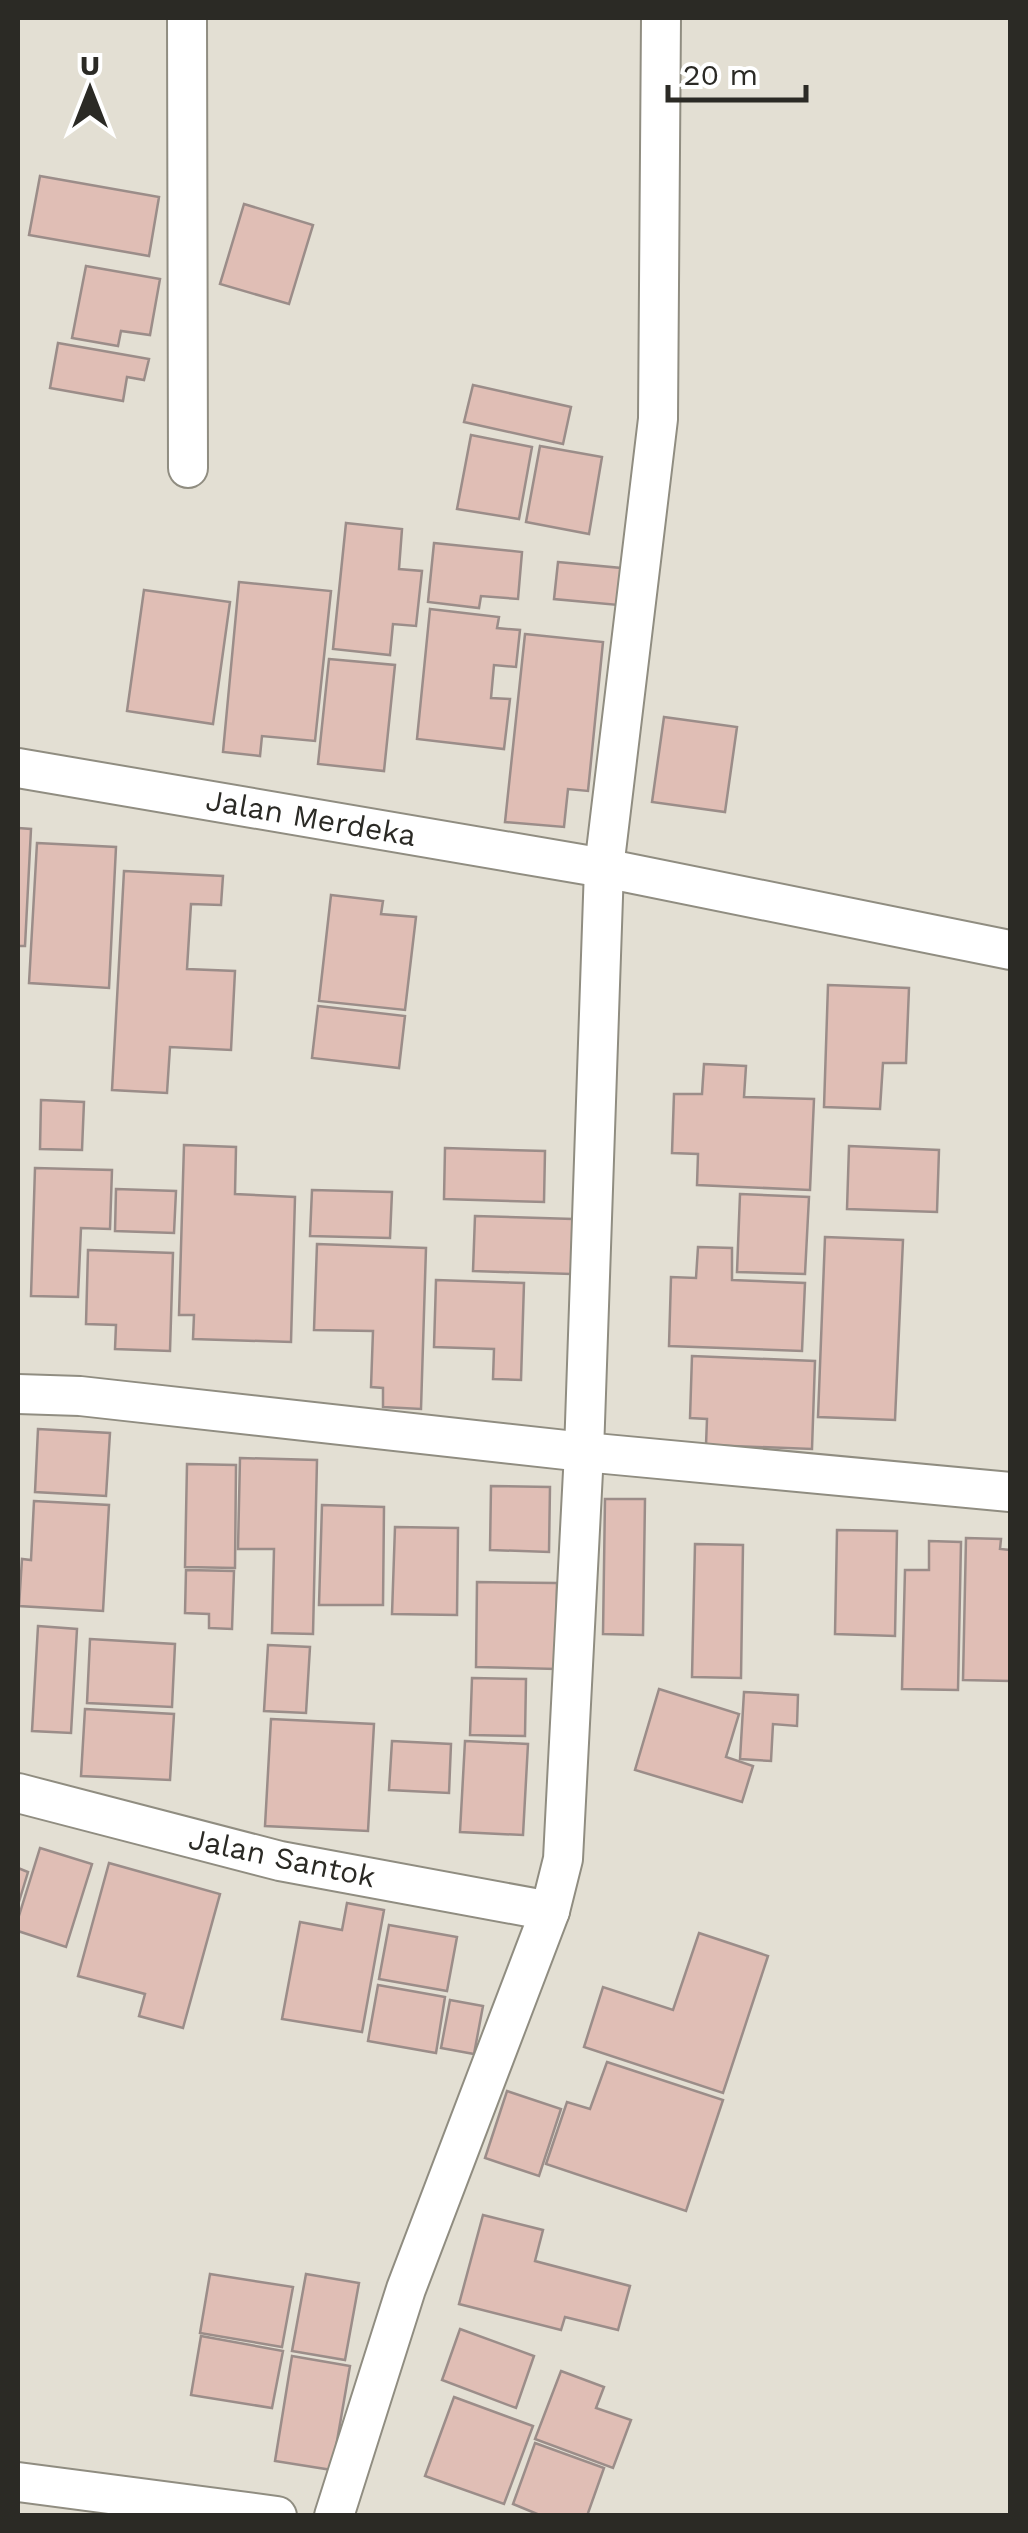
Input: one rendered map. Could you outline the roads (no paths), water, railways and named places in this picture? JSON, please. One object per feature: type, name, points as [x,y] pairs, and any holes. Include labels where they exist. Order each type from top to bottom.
[{"type":"street","points":[[187,18],[188,468]]},
{"type":"street","points":[[334,2516],[406,2289],[550,1911],[563,1859],[584,1452],[604,868],[658,419],[661,18]]},
{"type":"street","name":"Jalan Merdeka","points":[[18,768],[604,868],[1010,950]]},
{"type":"street","points":[[18,1394],[99,1398],[584,1452],[1010,1492]]},
{"type":"street","name":"Jalan Santok","points":[[18,1792],[280,1861],[550,1911]]},
{"type":"street","points":[[18,2482],[277,2516]]}]
